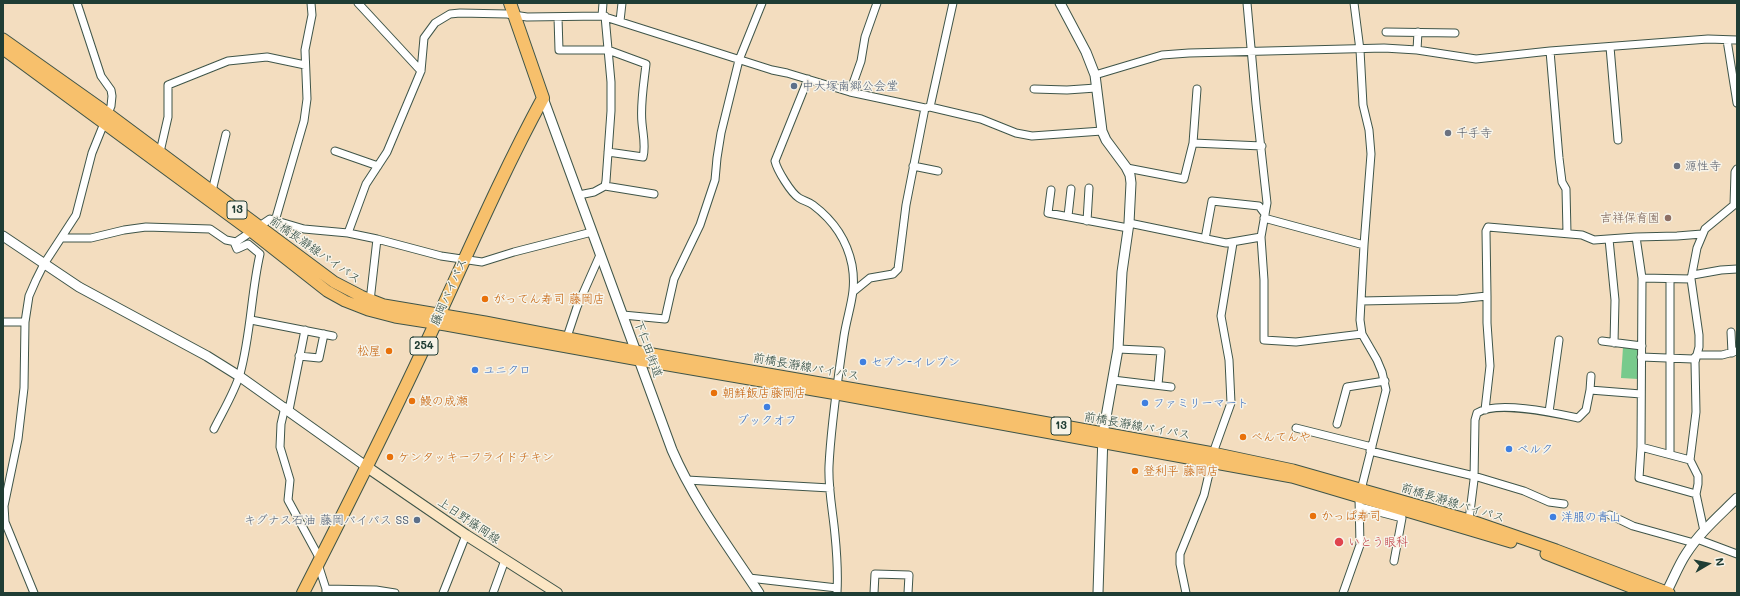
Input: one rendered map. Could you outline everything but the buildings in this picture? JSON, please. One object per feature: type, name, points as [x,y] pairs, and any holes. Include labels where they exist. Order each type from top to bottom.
[{"type":"highway","points":[[510,3],[543,98]]},
{"type":"highway","name":"藤岡バイパス","points":[[303,593],[367,467],[526,130],[543,98]]},
{"type":"main road","name":"前橋長瀞線バイパス","points":[[3,39],[255,230],[342,287],[370,301],[437,319],[637,356],[1293,470],[1360,498],[1471,529],[1518,544],[1646,593]]},
{"type":"main road","name":"前橋長瀞線バイパス","points":[[3,49],[160,152],[212,191],[310,278],[336,297],[381,314],[437,319],[567,337],[637,356]]},
{"type":"main road","name":"上日野藤岡線","points":[[367,467],[466,535],[557,593]]},
{"type":"main road","name":"前橋長瀞線バイパス","points":[[1360,498],[1469,520],[1556,550],[1667,593]]},
{"type":"street","points":[[34,593],[5,522],[4,506],[18,439],[25,365],[25,322],[29,296],[44,264],[76,214],[92,153],[111,106],[111,90],[101,76],[77,3]]},
{"type":"street","points":[[275,221],[304,121],[307,99],[305,50],[312,15],[311,3]]},
{"type":"street","points":[[358,3],[421,71]]},
{"type":"street","points":[[603,3],[611,82],[605,186]]},
{"type":"street","points":[[620,21],[622,3]]},
{"type":"street","points":[[623,315],[665,319],[674,279],[700,225],[715,180],[721,133],[739,60],[762,3]]},
{"type":"street","points":[[850,92],[861,61],[865,37],[877,3]]},
{"type":"street","points":[[854,290],[870,278],[892,274],[898,270],[906,205],[913,166],[953,3]]},
{"type":"street","points":[[1060,3],[1086,52],[1095,74],[1102,131],[1106,140],[1127,168],[1131,183],[1128,226],[1122,272],[1118,349],[1103,438],[1098,593]]},
{"type":"street","points":[[1247,3],[1267,203],[1261,237],[1264,280],[1264,340],[1296,342],[1362,334]]},
{"type":"street","points":[[1343,593],[1360,545],[1360,498],[1386,390],[1385,381],[1377,360],[1362,334],[1361,301],[1371,154],[1369,130],[1363,105],[1360,50],[1354,3]]},
{"type":"street","points":[[348,233],[366,184],[387,152],[421,71],[424,38],[432,26],[441,19],[450,14],[460,12],[527,17],[604,16],[739,60],[850,92],[981,118],[1016,133],[1032,136],[1102,131]]},
{"type":"street","points":[[558,17],[559,50],[608,50],[646,64],[642,100],[643,157],[608,152]]},
{"type":"street","points":[[1386,32],[1455,33]]},
{"type":"street","points":[[1417,50],[1418,32]]},
{"type":"street","points":[[1095,74],[1162,55],[1251,51],[1360,50],[1384,48],[1417,50],[1476,59],[1550,51],[1708,39],[1737,40]]},
{"type":"street","points":[[1727,40],[1737,103]]},
{"type":"street","points":[[1610,47],[1618,140]]},
{"type":"street","points":[[1550,51],[1562,182],[1566,189],[1567,233]]},
{"type":"street","points":[[160,152],[168,117],[168,85],[228,61],[267,57],[305,66]]},
{"type":"street","points":[[749,578],[837,590],[838,571],[829,466],[845,331],[854,290],[852,264],[844,240],[825,215],[812,204],[799,198],[776,168],[775,161],[808,79]]},
{"type":"street","points":[[1034,88],[1067,90],[1096,88]]},
{"type":"street","points":[[1127,168],[1184,179],[1193,143],[1197,89]]},
{"type":"street","name":"下仁田街道","points":[[543,98],[672,450],[687,480],[759,593]]},
{"type":"street","points":[[212,191],[226,134]]},
{"type":"street","points":[[1193,143],[1262,146]]},
{"type":"street","points":[[335,151],[378,166]]},
{"type":"street","points":[[913,166],[938,171]]},
{"type":"street","points":[[1704,531],[1696,494],[1698,476],[1690,460],[1696,412],[1695,362],[1699,347],[1692,277],[1697,248],[1705,229],[1736,207],[1735,172],[1737,169]]},
{"type":"street","points":[[579,195],[594,192],[605,186],[654,194]]},
{"type":"street","points":[[1087,221],[1089,188]]},
{"type":"street","points":[[1068,216],[1071,189]]},
{"type":"street","points":[[1051,190],[1048,213],[1087,221],[1128,226],[1205,239],[1226,244],[1261,237]]},
{"type":"street","points":[[1205,239],[1212,201],[1260,206],[1264,216]]},
{"type":"street","points":[[1264,216],[1364,245]]},
{"type":"street","points":[[61,238],[91,238],[146,226],[210,229],[226,240],[234,242],[239,241],[268,220],[304,229],[348,233],[441,256],[482,262],[514,252],[592,232]]},
{"type":"street","points":[[1485,410],[1490,366],[1486,323],[1486,231],[1488,227],[1567,233],[1582,235],[1594,240],[1702,234]]},
{"type":"street","points":[[3,236],[80,287],[207,356],[239,376],[367,467]]},
{"type":"street","points":[[1636,237],[1642,278],[1641,446],[1639,478],[1696,494]]},
{"type":"street","points":[[370,301],[377,239]]},
{"type":"street","points":[[1609,239],[1616,300],[1614,343]]},
{"type":"street","points":[[214,429],[239,376],[251,320],[257,267],[260,254],[248,244],[237,249],[234,242]]},
{"type":"street","points":[[1186,593],[1180,564],[1180,554],[1204,495],[1213,457],[1230,402],[1230,360],[1221,316],[1233,243]]},
{"type":"street","points":[[567,337],[577,307],[600,256]]},
{"type":"street","points":[[1642,278],[1670,280],[1692,277],[1721,270],[1737,270]]},
{"type":"street","points":[[1670,280],[1670,454]]},
{"type":"street","points":[[1361,301],[1458,299],[1487,296]]},
{"type":"street","points":[[251,320],[333,336]]},
{"type":"street","points":[[3,322],[25,322]]},
{"type":"street","points":[[304,330],[300,356],[287,409],[281,424],[280,447],[290,480],[288,500],[319,562],[326,591],[376,590],[394,593]]},
{"type":"street","points":[[1641,358],[1692,359],[1697,355],[1715,355],[1734,352],[1731,332]]},
{"type":"street","points":[[300,356],[319,358],[324,334]]},
{"type":"street","points":[[1549,412],[1559,340]]},
{"type":"street","points":[[1602,341],[1642,346]]},
{"type":"street","points":[[1118,349],[1161,351],[1158,385]]},
{"type":"street","points":[[1469,520],[1474,476],[1475,420],[1477,413],[1485,410],[1520,408],[1578,418],[1586,410],[1591,376]]},
{"type":"street","points":[[1113,380],[1171,386]]},
{"type":"street","points":[[1337,424],[1347,387],[1385,381]]},
{"type":"street","points":[[1590,390],[1641,394]]},
{"type":"street","points":[[1296,428],[1474,476],[1524,491],[1549,502],[1564,504]]},
{"type":"street","points":[[1641,446],[1690,460]]},
{"type":"street","points":[[687,480],[830,488]]},
{"type":"street","points":[[1360,498],[1402,518],[1394,561]]},
{"type":"street","points":[[1667,593],[1685,555],[1695,541],[1737,498]]},
{"type":"street","points":[[1610,515],[1633,526],[1695,541],[1737,554]]},
{"type":"street","points":[[443,593],[466,535]]},
{"type":"street","points":[[493,593],[505,560]]},
{"type":"street","points":[[874,593],[875,574],[882,574],[909,575],[908,593]]},
{"type":"green space","points":[[1623,347],[1638,349],[1638,379],[1621,378]]},
{"type":"place","name":"中大塚南郷公会堂","points":[[794,86]]},
{"type":"place","name":"千手寺","points":[[1448,133]]},
{"type":"place","name":"源性寺","points":[[1677,166]]},
{"type":"place","name":"吉祥保育園","points":[[1668,218]]},
{"type":"place","name":"がってん寿司 藤岡店","points":[[485,299]]},
{"type":"place","name":"松屋","points":[[389,351]]},
{"type":"place","name":"セブン-イレブン","points":[[863,362]]},
{"type":"place","name":"ユニクロ","points":[[475,370]]},
{"type":"place","name":"朝鮮飯店藤岡店","points":[[714,393]]},
{"type":"place","name":"鰻の成瀬","points":[[412,401]]},
{"type":"place","name":"ファミリーマート","points":[[1145,403]]},
{"type":"place","name":"ブックオフ","points":[[767,407]]},
{"type":"place","name":"べんてんや","points":[[1243,437]]},
{"type":"place","name":"ベルク","points":[[1509,449]]},
{"type":"place","name":"ケンタッキーフライドチキン","points":[[390,457]]},
{"type":"place","name":"登利平 藤岡店","points":[[1135,471]]},
{"type":"place","name":"かっぱ寿司","points":[[1313,516]]},
{"type":"place","name":"洋服の青山","points":[[1553,517]]},
{"type":"place","name":"キグナス石油 藤岡バイパス SS","points":[[417,520]]},
{"type":"place","name":"いとう眼科","points":[[1339,542]]}]
